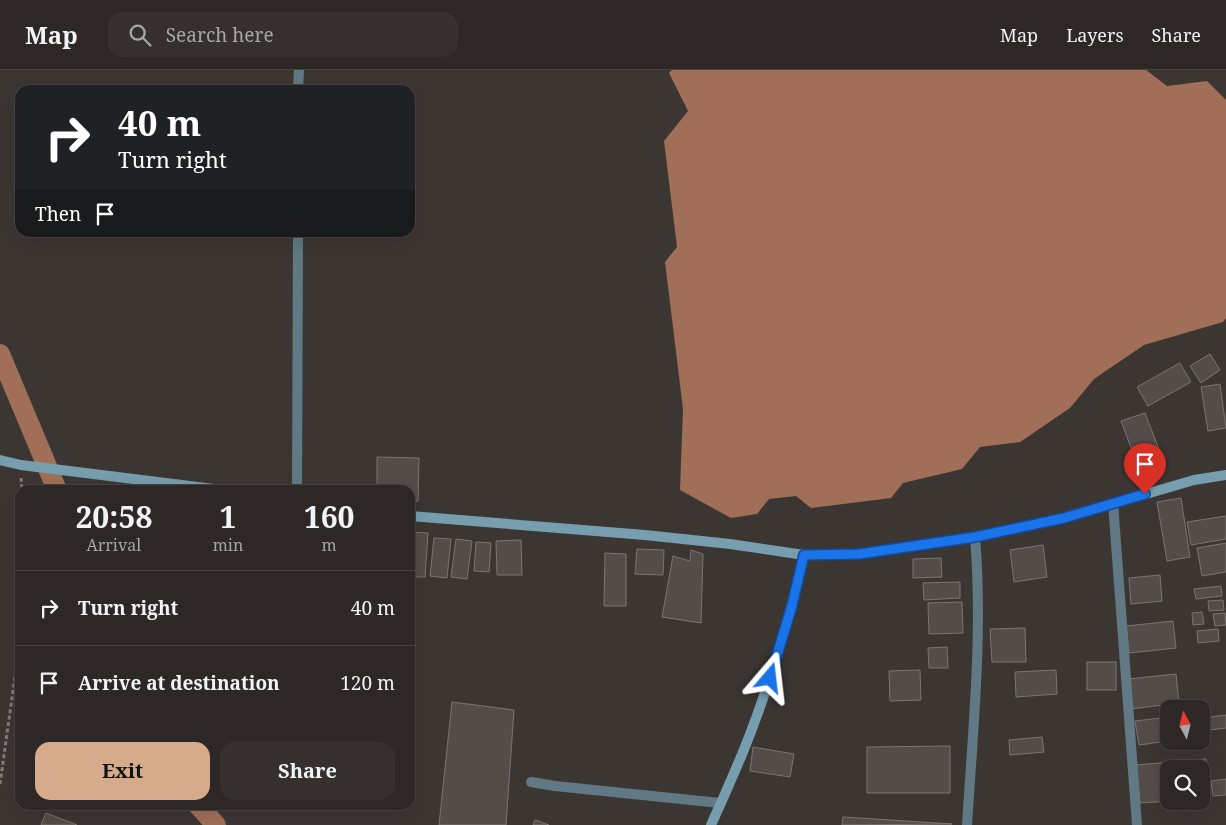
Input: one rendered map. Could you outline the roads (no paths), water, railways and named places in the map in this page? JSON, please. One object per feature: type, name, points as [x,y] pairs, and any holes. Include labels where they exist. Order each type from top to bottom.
[{"type":"main road","points":[[0,460],[21,465],[42,466],[182,485]]},
{"type":"main road","points":[[415,516],[645,535],[730,544],[804,555],[859,554],[975,537],[1064,518],[1194,480],[1226,475]]},
{"type":"main road","points":[[711,825],[743,752],[770,678],[791,609],[804,555]]},
{"type":"street","points":[[298,70],[298,85]]},
{"type":"street","points":[[297,485],[298,237]]},
{"type":"street","points":[[1112,504],[1137,825]]},
{"type":"street","points":[[967,825],[976,684],[978,570],[975,537]]},
{"type":"street","points":[[531,782],[720,803]]},
{"type":"waterway","points":[[0,354],[55,485]]},
{"type":"waterway","points":[[202,810],[216,825]]}]
